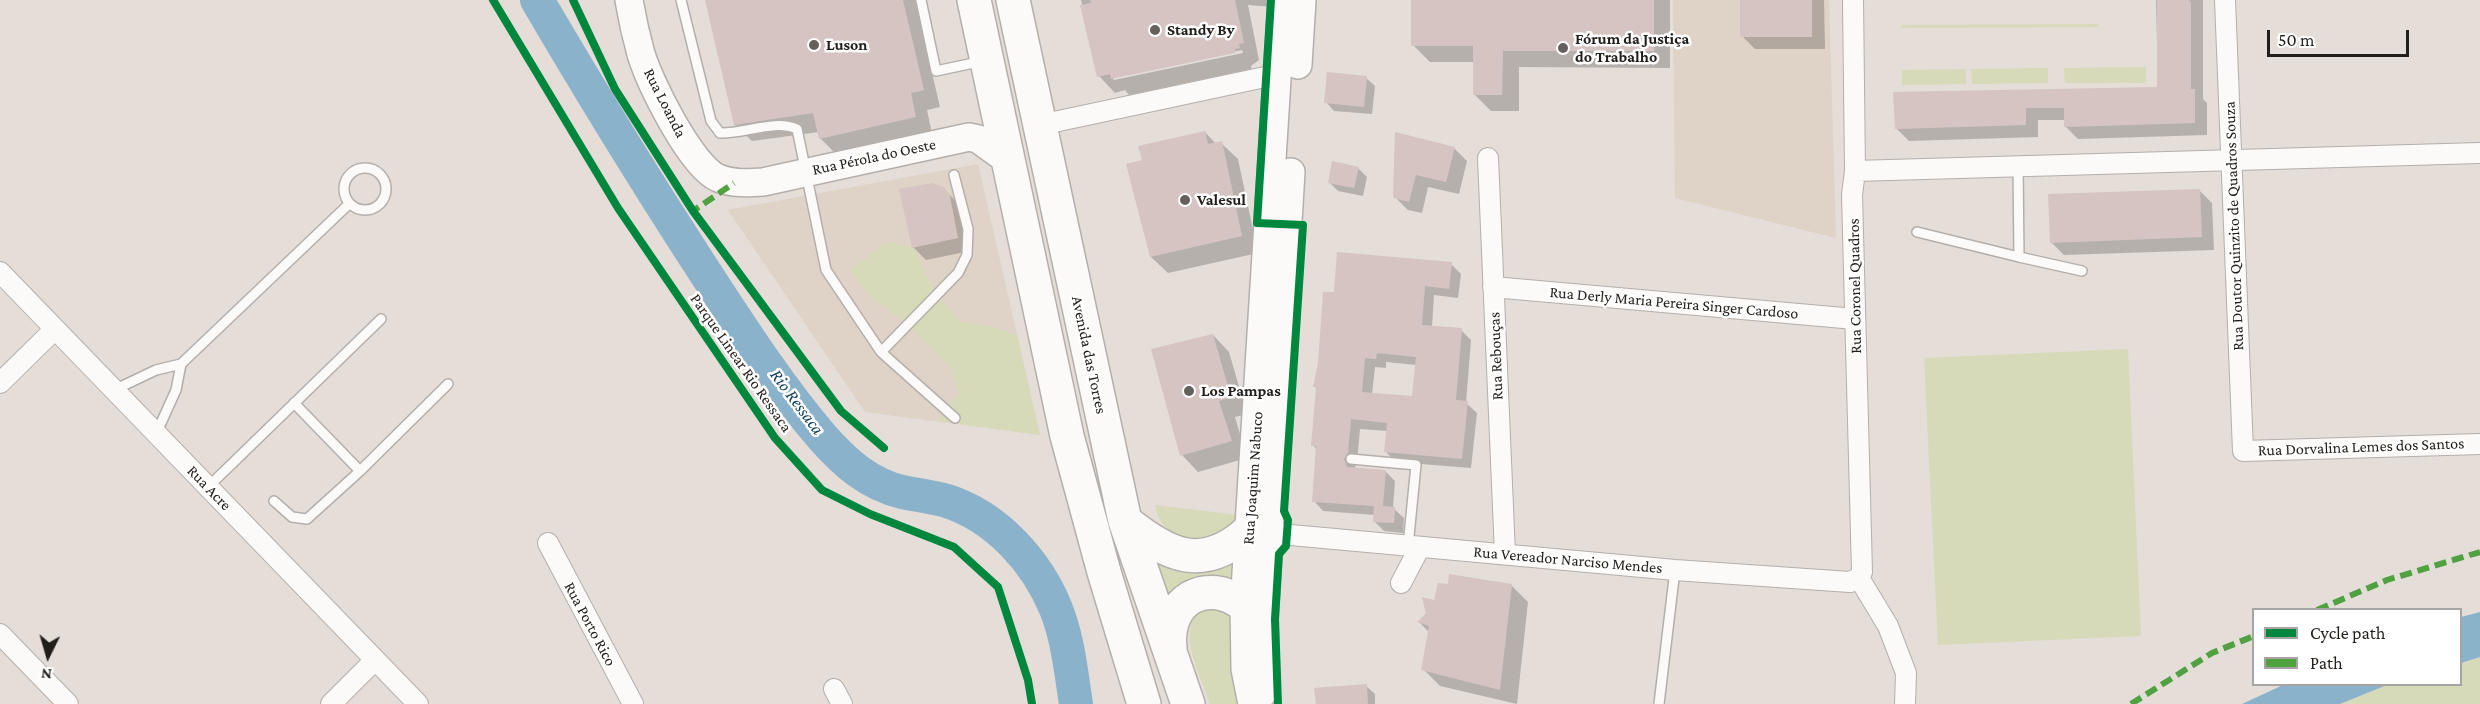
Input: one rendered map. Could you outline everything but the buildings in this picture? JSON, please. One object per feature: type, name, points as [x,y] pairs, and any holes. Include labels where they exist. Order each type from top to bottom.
[{"type":"highway","points":[[974,0],[1068,436],[1104,572],[1144,704]]},
{"type":"highway","name":"Avenida das Torres","points":[[1013,0],[1125,521],[1188,704]]},
{"type":"highway","points":[[1125,521],[1154,545],[1187,555],[1205,555],[1222,550],[1259,532]]},
{"type":"highway","points":[[1170,648],[1169,633],[1172,619],[1179,607],[1191,597],[1204,592],[1219,592],[1255,606]]},
{"type":"main road","name":"Rua Loanda","points":[[629,0],[638,45],[650,78],[684,140],[703,167],[717,177],[734,183]]},
{"type":"main road","name":"Rua Joaquim Nabuco","points":[[1252,704],[1245,669],[1255,606],[1282,0]]},
{"type":"main road","name":"Rua Joaquim Nabuco","points":[[1259,532],[1302,0]]},
{"type":"main road","name":"Rua Pérola do Oeste","points":[[734,183],[763,182],[969,137],[978,139],[1007,160]]},
{"type":"main road","name":"Rua Joaquim Nabuco","points":[[1255,606],[1261,704]]},
{"type":"street","name":"Rua Coronel Quadros","points":[[1853,0],[1855,171],[1852,195],[1861,575]]},
{"type":"street","name":"Rua Doutor Quinzito de Quadros Souza","points":[[2225,0],[2242,451]]},
{"type":"street","points":[[1040,125],[1279,74]]},
{"type":"street","points":[[1855,171],[2480,153]]},
{"type":"street","name":"Rua Rebouças","points":[[1488,158],[1505,554]]},
{"type":"street","name":"Rua Acre","points":[[0,272],[418,704]]},
{"type":"street","name":"Rua Derly Maria Pereira Singer Cardoso","points":[[1493,287],[1855,319]]},
{"type":"street","points":[[0,383],[55,329]]},
{"type":"street","name":"Rua Dorvalina Lemes dos Santos","points":[[2242,451],[2480,444]]},
{"type":"street","name":"Rua Vereador Narciso Mendes","points":[[1259,532],[1675,570],[1850,582],[1861,575]]},
{"type":"street","name":"Rua Porto Rico","points":[[548,543],[633,704]]},
{"type":"street","points":[[1401,583],[1414,546]]},
{"type":"street","points":[[1861,575],[1888,626],[1906,673],[1905,704]]},
{"type":"street","points":[[0,634],[68,704]]},
{"type":"street","points":[[331,704],[375,660]]},
{"type":"lane","points":[[681,0],[711,121],[720,133],[733,134],[787,124],[797,129],[826,270],[881,352],[955,418]]},
{"type":"lane","points":[[921,0],[936,71],[988,60]]},
{"type":"lane","points":[[2018,166],[2019,257]]},
{"type":"lane","points":[[366,168],[376,171],[383,178],[386,188],[384,198],[378,206],[368,210],[358,209],[349,204],[344,195],[344,185],[348,176],[356,170],[366,168]]},
{"type":"lane","points":[[881,352],[958,273],[967,255],[968,229],[954,175]]},
{"type":"lane","points":[[114,390],[156,370],[181,364],[349,204]]},
{"type":"lane","points":[[1917,232],[2082,271]]},
{"type":"lane","points":[[208,487],[381,319]]},
{"type":"lane","points":[[156,434],[176,390],[181,364]]},
{"type":"lane","points":[[274,501],[292,517],[307,519],[360,471],[448,384]]},
{"type":"lane","points":[[294,403],[360,471]]},
{"type":"lane","points":[[1351,459],[1416,465],[1414,546]]},
{"type":"lane","points":[[1659,704],[1675,570]]},
{"type":"shaded area","points":[[1673,0],[1829,0],[1836,238],[1675,198]]},
{"type":"shaded area","points":[[978,164],[1040,435],[865,412],[728,210]]},
{"type":"green space","points":[[2098,24],[2098,27],[1901,28],[1901,25]]},
{"type":"green space","points":[[2146,67],[2146,83],[2065,83],[2064,68]]},
{"type":"green space","points":[[2048,68],[2048,83],[1972,84],[1971,69]]},
{"type":"green space","points":[[1966,69],[1966,84],[1902,85],[1902,70]]},
{"type":"green space","points":[[887,242],[914,248],[931,284],[960,322],[990,326],[1017,335],[1040,435],[938,421],[959,393],[951,368],[911,327],[869,295],[850,270]]},
{"type":"green space","points":[[2128,349],[2141,636],[1938,645],[1924,358]]},
{"type":"green space","points":[[1155,505],[1239,515],[1232,527],[1201,544],[1171,532],[1161,521]]},
{"type":"green space","points":[[1145,546],[1236,551],[1234,588],[1190,583],[1173,591],[1166,608]]},
{"type":"green space","points":[[1215,608],[1225,612],[1233,622],[1237,704],[1210,704],[1191,647],[1192,621],[1200,612]]},
{"type":"green space","points":[[2480,657],[2480,704],[2340,704],[2385,686],[2462,686],[2462,663]]},
{"type":"water","points":[[2480,612],[2480,657],[2462,663],[2462,617]]},
{"type":"water","points":[[2281,686],[2385,686],[2340,704],[2242,704]]},
{"type":"waterway","name":"Rio Ressaca","points":[[537,0],[634,161],[725,303],[772,372],[823,438],[849,464],[879,484],[902,492],[947,501],[982,518],[1013,543],[1026,558],[1048,592],[1060,620],[1069,656],[1076,704]]},
{"type":"marked path","points":[[696,215],[693,211],[734,183]]},
{"type":"marked path","points":[[2322,608],[2387,580],[2480,552]]},
{"type":"marked path","points":[[2131,704],[2212,653],[2252,637]]},
{"type":"cycle path","name":"Parque Linear Rio Ressaca","points":[[493,0],[618,208],[775,438],[822,490],[870,514],[954,547],[998,587],[1028,680],[1032,704]]},
{"type":"cycle path","points":[[573,0],[615,89],[693,211],[841,411],[884,448]]},
{"type":"cycle path","points":[[1271,0],[1257,223],[1303,225],[1284,511],[1288,520],[1286,546],[1279,554],[1275,619],[1278,704]]},
{"type":"place","name":"Standy By","points":[[1155,30]]},
{"type":"place","name":"Luson","points":[[814,45]]},
{"type":"place","name":"Fórum da Justiça do Trabalho","points":[[1563,48]]},
{"type":"place","name":"Valesul","points":[[1185,200]]},
{"type":"place","name":"Los Pampas","points":[[1189,391]]}]
